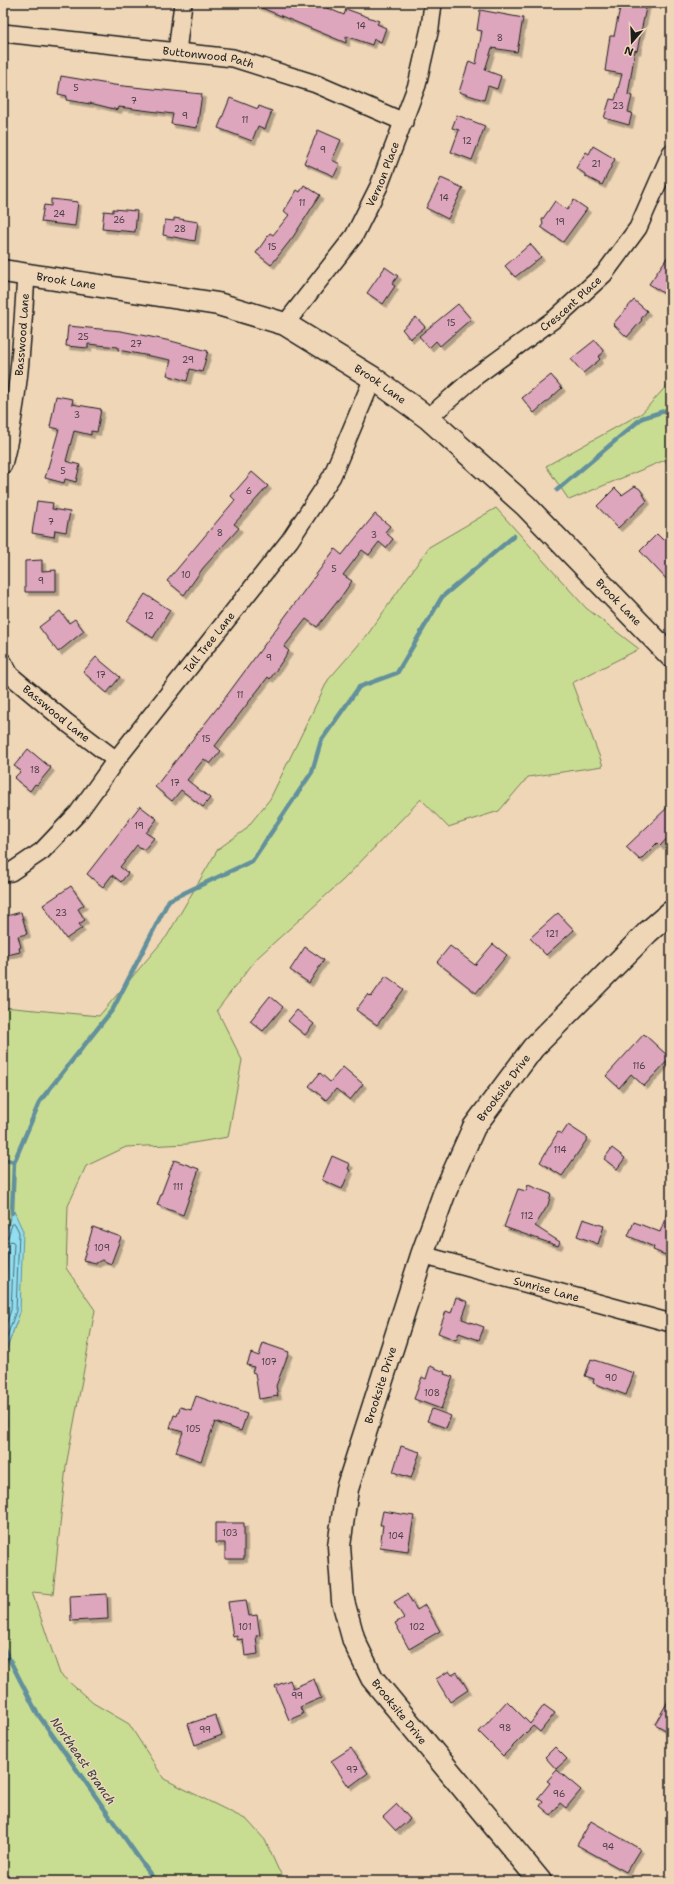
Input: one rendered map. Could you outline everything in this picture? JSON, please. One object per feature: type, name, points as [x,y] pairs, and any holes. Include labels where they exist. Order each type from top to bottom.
[{"type":"street","points":[[177,52],[183,3]]},
{"type":"street","name":"Vernon Place","points":[[285,324],[354,236],[379,186],[417,85],[430,28],[433,3]]},
{"type":"street","name":"Buttonwood Path","points":[[3,33],[233,58],[316,84],[404,122]]},
{"type":"street","name":"Crescent Place","points":[[428,418],[476,376],[557,316],[604,274],[638,228],[671,153]]},
{"type":"street","name":"Brook Lane","points":[[3,271],[218,304],[285,324],[373,378],[428,418],[526,506],[671,656]]},
{"type":"street","name":"Basswood Lane","points":[[3,465],[10,437],[18,385],[26,275]]},
{"type":"street","name":"Tall Tree Lane","points":[[3,873],[11,872],[42,851],[78,813],[116,760],[290,540],[332,476],[373,378]]},
{"type":"street","name":"Basswood Lane","points":[[3,662],[10,675],[66,722],[116,760]]},
{"type":"street","name":"Brooksite Drive","points":[[540,1881],[372,1678],[354,1641],[343,1601],[339,1546],[347,1489],[422,1255],[444,1194],[474,1127],[533,1048],[648,932],[671,912]]},
{"type":"street","name":"Sunrise Lane","points":[[422,1255],[671,1323]]},
{"type":"green space","points":[[671,381],[671,469],[665,460],[569,500],[546,466],[642,413]]},
{"type":"green space","points":[[496,508],[586,608],[639,649],[572,683],[603,766],[528,777],[499,811],[448,827],[421,799],[343,880],[257,958],[217,1010],[242,1060],[228,1137],[187,1144],[126,1147],[86,1166],[68,1206],[66,1268],[95,1310],[66,1466],[53,1594],[32,1592],[60,1674],[93,1703],[129,1724],[164,1779],[247,1820],[265,1840],[278,1869],[286,1881],[3,1881],[3,1463],[7,1424],[5,1354],[20,1312],[13,1209],[3,1241],[3,1007],[99,1016],[167,936],[218,849],[245,830],[270,799],[328,680],[368,634],[429,547]]},
{"type":"water","points":[[13,1209],[23,1231],[20,1312],[5,1354],[7,1424],[3,1463],[3,1241]]},
{"type":"building","points":[[250,3],[315,3],[344,15],[346,9],[379,21],[377,24],[386,28],[381,42],[374,39],[372,45],[346,36],[346,43]]},
{"type":"building","points":[[621,3],[647,3],[637,51],[635,50],[628,95],[632,96],[628,112],[632,113],[629,125],[604,118],[610,99],[615,100],[622,74],[605,71],[610,36],[614,36]]},
{"type":"building","points":[[480,10],[523,18],[517,52],[492,48],[485,70],[501,76],[497,89],[488,86],[484,100],[459,92],[469,61],[476,64],[482,31],[477,30]]},
{"type":"building","points":[[61,76],[114,85],[202,94],[197,128],[171,124],[173,114],[119,107],[118,110],[90,103],[66,100],[67,96],[58,94]]},
{"type":"building","points":[[230,98],[258,109],[259,106],[272,111],[265,129],[258,126],[252,141],[218,128]]},
{"type":"building","points":[[457,115],[485,126],[472,160],[451,152],[459,130],[452,128]]},
{"type":"building","points":[[318,130],[341,140],[332,160],[340,164],[334,176],[304,163]]},
{"type":"building","points":[[593,146],[615,159],[602,185],[585,176],[585,174],[576,168],[586,152],[589,154]]},
{"type":"building","points":[[441,178],[463,188],[448,219],[426,208]]},
{"type":"building","points":[[304,185],[320,195],[293,237],[271,265],[256,253],[270,233],[273,235],[289,215],[284,211],[297,190],[300,192]]},
{"type":"building","points":[[51,199],[78,202],[75,226],[41,222],[44,205],[51,206]]},
{"type":"building","points":[[574,200],[587,209],[563,242],[541,227],[543,224],[542,220],[555,201],[567,210]]},
{"type":"building","points":[[113,209],[137,211],[135,232],[102,229],[104,211],[113,212]]},
{"type":"building","points":[[174,218],[198,222],[195,241],[163,235],[165,220],[174,221]]},
{"type":"building","points":[[530,244],[541,257],[515,277],[505,266]]},
{"type":"building","points":[[671,252],[671,298],[649,284]]},
{"type":"building","points":[[385,267],[398,276],[392,284],[395,286],[383,304],[367,293]]},
{"type":"building","points":[[634,300],[647,311],[641,319],[642,320],[627,337],[613,324]]},
{"type":"building","points":[[458,304],[471,319],[440,346],[436,341],[429,348],[419,336]]},
{"type":"building","points":[[416,317],[425,327],[410,339],[402,329]]},
{"type":"building","points":[[68,326],[121,331],[171,341],[208,351],[202,372],[190,369],[187,381],[167,375],[171,360],[118,350],[118,347],[88,344],[88,348],[66,346]]},
{"type":"building","points":[[595,340],[604,352],[598,357],[600,359],[598,361],[583,373],[571,359]]},
{"type":"building","points":[[551,375],[562,388],[534,413],[522,398]]},
{"type":"building","points":[[56,396],[73,399],[72,404],[101,409],[97,432],[91,431],[91,435],[74,431],[66,461],[80,465],[76,482],[65,479],[64,483],[45,478],[59,429],[50,427]]},
{"type":"building","points":[[252,472],[268,486],[234,524],[239,528],[203,568],[184,595],[167,581],[235,500],[231,496]]},
{"type":"building","points":[[635,486],[640,489],[647,501],[618,528],[597,506],[615,488],[622,495]]},
{"type":"building","points":[[37,501],[53,503],[52,509],[70,512],[66,532],[55,530],[54,537],[32,533]]},
{"type":"building","points":[[375,514],[390,526],[385,532],[393,539],[386,548],[379,542],[369,555],[362,550],[343,575],[352,581],[341,597],[317,627],[306,619],[284,647],[289,651],[270,679],[268,677],[215,746],[221,751],[210,764],[204,759],[187,780],[210,798],[203,807],[181,790],[172,801],[155,787],[222,702],[335,549],[342,555]]},
{"type":"building","points":[[671,532],[671,584],[640,551],[657,534],[663,540]]},
{"type":"building","points":[[42,560],[42,571],[56,570],[56,592],[25,592],[25,561]]},
{"type":"building","points":[[145,594],[170,610],[153,638],[127,621]]},
{"type":"building","points":[[60,611],[69,623],[75,619],[84,631],[58,652],[39,627]]},
{"type":"building","points":[[96,657],[120,677],[107,693],[83,672]]},
{"type":"building","points":[[28,749],[51,768],[30,791],[14,778],[21,771],[14,766]]},
{"type":"building","points":[[671,804],[671,834],[660,846],[657,843],[640,860],[626,847]]},
{"type":"building","points":[[140,806],[157,819],[146,833],[154,838],[144,850],[137,845],[120,867],[128,873],[121,882],[112,875],[103,887],[87,874]]},
{"type":"building","points":[[71,886],[84,905],[78,909],[85,920],[79,924],[82,928],[66,939],[43,905]]},
{"type":"building","points":[[21,912],[27,934],[18,936],[21,947],[19,948],[20,952],[3,956],[3,917]]},
{"type":"building","points":[[558,913],[574,930],[546,955],[530,938]]},
{"type":"building","points":[[493,944],[507,955],[476,993],[437,962],[450,946],[475,965]]},
{"type":"building","points":[[305,947],[324,960],[309,983],[290,970]]},
{"type":"building","points":[[386,976],[404,989],[377,1025],[356,1010],[368,994],[371,997]]},
{"type":"building","points":[[270,996],[283,1007],[263,1031],[250,1021]]},
{"type":"building","points":[[297,1010],[314,1024],[305,1035],[288,1021]]},
{"type":"building","points":[[644,1034],[670,1058],[644,1086],[631,1074],[619,1088],[606,1076]]},
{"type":"building","points":[[343,1067],[363,1084],[350,1100],[336,1089],[326,1100],[309,1086],[320,1073],[330,1082]]},
{"type":"building","points":[[568,1125],[588,1138],[562,1176],[540,1162],[558,1132],[562,1134]]},
{"type":"building","points":[[612,1148],[625,1158],[617,1169],[604,1159]]},
{"type":"building","points":[[332,1156],[350,1164],[348,1169],[350,1170],[342,1189],[322,1180]]},
{"type":"building","points":[[174,1160],[199,1169],[183,1215],[157,1205]]},
{"type":"building","points":[[528,1185],[551,1194],[548,1205],[535,1226],[560,1242],[558,1246],[504,1227],[518,1189],[526,1191]]},
{"type":"building","points":[[670,1206],[671,1257],[653,1250],[654,1247],[628,1236],[634,1222],[660,1232]]},
{"type":"building","points":[[583,1219],[604,1226],[598,1244],[577,1236]]},
{"type":"building","points":[[93,1227],[121,1237],[111,1264],[102,1260],[96,1263],[83,1260]]},
{"type":"building","points":[[456,1297],[468,1302],[462,1319],[484,1327],[479,1340],[459,1333],[456,1340],[438,1333],[446,1311],[451,1313]]},
{"type":"building","points":[[263,1343],[289,1352],[276,1386],[278,1396],[259,1399],[255,1373],[252,1372],[254,1367],[247,1365],[251,1353],[259,1356]]},
{"type":"building","points":[[591,1359],[634,1373],[626,1395],[593,1383],[594,1379],[585,1376]]},
{"type":"building","points":[[430,1366],[453,1377],[441,1409],[414,1399],[422,1377],[426,1379]]},
{"type":"building","points":[[196,1396],[247,1414],[241,1431],[215,1422],[201,1461],[176,1452],[183,1432],[170,1428],[174,1415],[177,1416],[180,1407],[191,1410]]},
{"type":"building","points":[[432,1409],[451,1416],[446,1428],[427,1421]]},
{"type":"building","points":[[401,1446],[420,1452],[411,1478],[393,1472]]},
{"type":"building","points":[[383,1511],[414,1516],[408,1551],[380,1547],[383,1525],[380,1525]]},
{"type":"building","points":[[215,1523],[244,1523],[244,1559],[225,1559],[225,1543],[215,1543]]},
{"type":"building","points":[[107,1594],[108,1619],[71,1621],[70,1596]]},
{"type":"building","points":[[407,1594],[417,1610],[425,1605],[440,1631],[409,1649],[395,1623],[404,1618],[394,1602]]},
{"type":"building","points":[[246,1600],[249,1616],[257,1615],[260,1635],[256,1636],[258,1654],[245,1656],[243,1639],[238,1640],[237,1636],[233,1637],[228,1602]]},
{"type":"building","points":[[449,1671],[452,1675],[457,1672],[468,1690],[450,1702],[436,1679]]},
{"type":"building","points":[[314,1679],[321,1698],[300,1707],[303,1714],[289,1720],[275,1686],[290,1680],[293,1688]]},
{"type":"building","points":[[671,1696],[671,1733],[655,1724]]},
{"type":"building","points":[[507,1701],[530,1724],[544,1705],[555,1713],[540,1732],[533,1726],[503,1756],[479,1732]]},
{"type":"building","points":[[215,1715],[222,1735],[195,1745],[188,1724]]},
{"type":"building","points":[[555,1747],[567,1759],[556,1769],[545,1757]]},
{"type":"building","points":[[351,1748],[368,1773],[349,1787],[331,1761]]},
{"type":"building","points":[[557,1770],[581,1790],[566,1808],[560,1803],[551,1815],[540,1806],[543,1802],[538,1798],[550,1783],[547,1781]]},
{"type":"building","points":[[397,1804],[410,1819],[396,1831],[383,1817]]},
{"type":"building","points":[[591,1821],[640,1849],[626,1872],[577,1845]]},
{"type":"waterway","points":[[557,490],[642,418],[671,409]]},
{"type":"waterway","points":[[14,1162],[40,1101],[113,1009],[169,900],[252,861],[312,772],[321,741],[359,687],[397,673],[442,597],[514,536]]},
{"type":"waterway","points":[[3,1159],[14,1162],[12,1213]]},
{"type":"waterway","name":"Northeast Branch","points":[[3,1647],[37,1713],[155,1881]]}]
